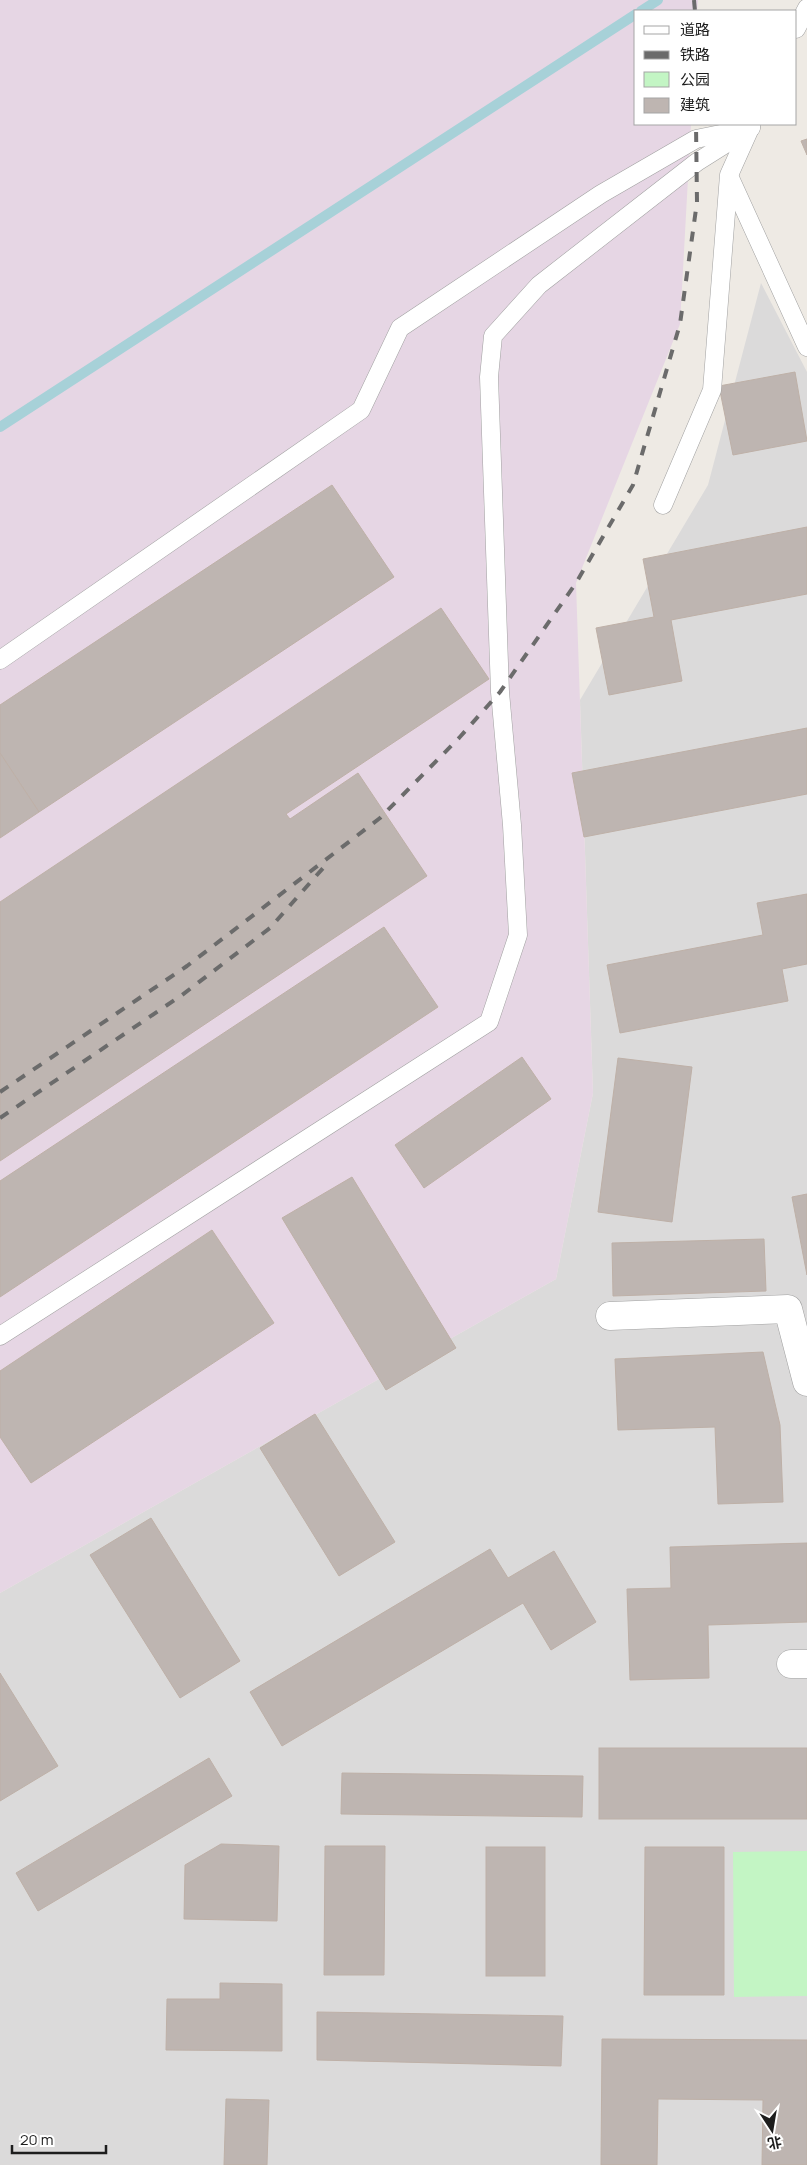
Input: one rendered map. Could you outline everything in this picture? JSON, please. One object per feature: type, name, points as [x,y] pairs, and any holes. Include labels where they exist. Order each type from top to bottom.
[{"type":"street","points":[[610,1316],[788,1309],[807,1382]]},
{"type":"lane","points":[[797,27],[807,8]]},
{"type":"lane","points":[[663,505],[712,390],[729,175],[752,126]]},
{"type":"lane","points":[[0,660],[361,410],[400,328],[601,194],[696,139],[752,126]]},
{"type":"lane","points":[[0,1336],[489,1022],[518,935],[512,826],[500,692],[489,377],[493,336],[539,286],[696,162],[752,126]]},
{"type":"lane","points":[[729,175],[807,347]]},
{"type":"shaded area","points":[[0,0],[698,0],[697,10],[634,10],[634,125],[691,125],[680,324],[576,583],[593,1093],[556,1279],[0,1593]]},
{"type":"shaded area","points":[[761,283],[807,372],[807,2165],[0,2165],[0,1593],[556,1279],[593,1093],[580,700],[708,485]]},
{"type":"green space","points":[[807,1851],[807,1996],[734,1997],[733,1852]]},
{"type":"building","points":[[807,139],[807,155],[801,141]]},
{"type":"building","points":[[795,372],[807,441],[733,455],[719,386]]},
{"type":"building","points":[[332,485],[394,577],[39,812],[0,753],[0,705]]},
{"type":"building","points":[[807,527],[807,594],[671,620],[682,681],[609,695],[596,628],[654,617],[643,559]]},
{"type":"building","points":[[441,608],[489,679],[286,814],[290,819],[358,773],[427,876],[0,1161],[0,902]]},
{"type":"building","points":[[807,728],[807,794],[584,837],[572,773]]},
{"type":"building","points":[[0,753],[39,812],[0,838]]},
{"type":"building","points":[[807,894],[807,964],[782,969],[788,1001],[620,1033],[607,965],[763,935],[757,903]]},
{"type":"building","points":[[384,927],[438,1007],[0,1297],[0,1181]]},
{"type":"building","points":[[522,1057],[551,1099],[424,1188],[395,1145]]},
{"type":"building","points":[[618,1058],[692,1067],[672,1222],[598,1212]]},
{"type":"building","points":[[352,1177],[456,1348],[386,1390],[282,1218]]},
{"type":"building","points":[[807,1194],[807,1275],[792,1197]]},
{"type":"building","points":[[212,1230],[274,1323],[31,1483],[0,1437],[0,1371]]},
{"type":"building","points":[[764,1239],[766,1291],[613,1296],[612,1243]]},
{"type":"building","points":[[763,1352],[780,1425],[783,1502],[718,1504],[715,1427],[618,1430],[615,1359]]},
{"type":"building","points":[[315,1414],[395,1542],[339,1576],[260,1448]]},
{"type":"building","points":[[151,1518],[240,1661],[180,1698],[90,1555]]},
{"type":"building","points":[[807,1543],[807,1622],[708,1625],[709,1678],[630,1680],[627,1589],[671,1588],[670,1547]]},
{"type":"building","points":[[490,1549],[508,1578],[554,1551],[596,1622],[551,1650],[523,1603],[282,1746],[250,1692]]},
{"type":"building","points":[[0,1673],[58,1766],[0,1801]]},
{"type":"building","points":[[599,1748],[807,1748],[807,1819],[599,1819]]},
{"type":"building","points":[[209,1758],[232,1796],[38,1911],[16,1873]]},
{"type":"building","points":[[342,1773],[583,1776],[582,1817],[341,1814]]},
{"type":"building","points":[[221,1844],[279,1846],[277,1921],[184,1919],[185,1865]]},
{"type":"building","points":[[325,1846],[385,1846],[384,1975],[324,1975]]},
{"type":"building","points":[[486,1847],[545,1847],[545,1976],[486,1976]]},
{"type":"building","points":[[645,1847],[724,1847],[724,1995],[644,1995]]},
{"type":"building","points":[[220,1983],[282,1984],[282,2051],[166,2050],[167,1999],[220,1999]]},
{"type":"building","points":[[317,2012],[563,2016],[561,2066],[317,2060]]},
{"type":"building","points":[[602,2039],[807,2040],[807,2165],[762,2165],[763,2100],[658,2099],[657,2165],[601,2165]]},
{"type":"building","points":[[226,2099],[269,2100],[267,2165],[224,2165]]},
{"type":"waterway","points":[[643,10],[658,0]]},
{"type":"waterway","points":[[0,427],[634,15]]},
{"type":"railway","points":[[694,0],[695,10]]},
{"type":"railway","points":[[0,1092],[187,966],[380,818],[459,738],[500,692],[576,583],[633,485],[680,324],[697,202],[696,125]]},
{"type":"railway","points":[[0,1118],[182,995],[270,928],[324,867]]}]
